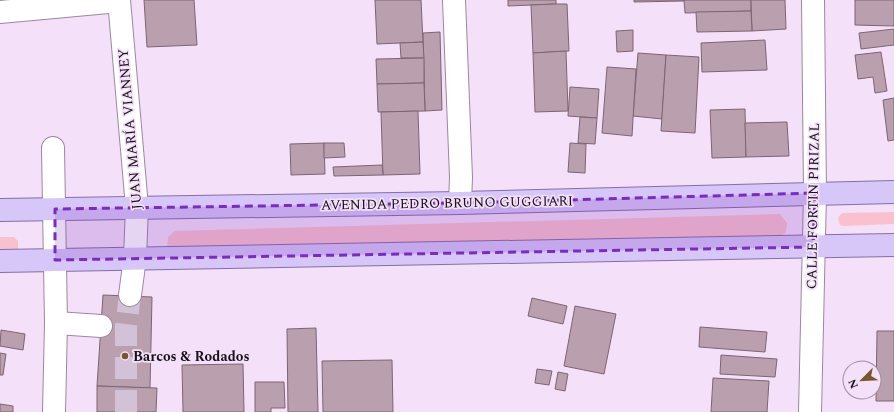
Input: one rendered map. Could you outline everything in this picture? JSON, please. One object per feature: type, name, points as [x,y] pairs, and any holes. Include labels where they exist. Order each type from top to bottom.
[{"type":"main road","name":"AVENIDA PEDRO BRUNO GUGGIARI","points":[[0,210],[460,204],[894,192]]},
{"type":"main road","points":[[0,260],[894,245]]},
{"type":"street","points":[[0,12],[119,0]]},
{"type":"street","name":"JUAN MARÍA VIANNEY","points":[[119,0],[137,208],[135,258],[130,295]]},
{"type":"street","points":[[454,0],[460,204]]},
{"type":"street","name":"CALLE FORTIN PIRIZAL","points":[[810,412],[815,193],[813,0]]},
{"type":"street","points":[[53,148],[56,323],[54,412]]},
{"type":"street","points":[[56,323],[101,326]]},
{"type":"highlighted area","points":[[815,193],[813,247],[55,260],[55,209],[460,203]]},
{"type":"shaded area","points":[[894,212],[894,224],[843,226],[840,225],[838,218],[843,213]]},
{"type":"shaded area","points":[[780,214],[787,223],[786,232],[781,236],[169,250],[167,247],[168,237],[175,231]]},
{"type":"shaded area","points":[[0,237],[14,237],[18,241],[18,250],[0,254]]},
{"type":"building","points":[[144,0],[194,0],[197,45],[147,47]]},
{"type":"building","points":[[375,0],[421,0],[423,42],[377,44]]},
{"type":"building","points":[[508,0],[556,0],[556,4],[508,6]]},
{"type":"building","points":[[634,0],[684,0],[684,1],[634,2]]},
{"type":"building","points":[[684,0],[751,0],[751,11],[685,13]]},
{"type":"building","points":[[751,0],[785,0],[786,29],[752,31]]},
{"type":"building","points":[[855,0],[894,0],[894,26],[855,25]]},
{"type":"building","points":[[567,4],[569,51],[533,53],[531,5]]},
{"type":"building","points":[[751,11],[752,31],[697,32],[696,12]]},
{"type":"building","points":[[894,29],[894,45],[861,49],[859,33]]},
{"type":"building","points":[[633,30],[633,51],[617,52],[616,31]]},
{"type":"building","points":[[440,32],[442,110],[425,111],[423,33]]},
{"type":"building","points":[[765,40],[767,70],[702,72],[701,43]]},
{"type":"building","points":[[423,42],[424,58],[401,58],[400,43]]},
{"type":"building","points":[[566,51],[568,111],[535,112],[533,53]]},
{"type":"building","points":[[881,52],[887,91],[875,93],[873,77],[858,79],[855,55]]},
{"type":"building","points":[[638,53],[666,55],[662,119],[633,116]]},
{"type":"building","points":[[666,55],[699,57],[695,133],[661,131]]},
{"type":"building","points":[[424,58],[424,83],[377,84],[376,59]]},
{"type":"building","points":[[607,67],[636,69],[632,136],[602,133]]},
{"type":"building","points":[[424,83],[425,111],[378,112],[377,84]]},
{"type":"building","points":[[570,87],[599,89],[597,118],[568,116]]},
{"type":"building","points":[[894,98],[894,140],[888,141],[883,100]]},
{"type":"building","points":[[745,109],[746,157],[712,158],[710,110]]},
{"type":"building","points":[[418,111],[420,174],[383,175],[381,112]]},
{"type":"building","points":[[580,117],[597,118],[595,144],[578,143]]},
{"type":"building","points":[[787,122],[789,156],[746,157],[745,123]]},
{"type":"building","points":[[324,143],[325,174],[291,175],[290,144]]},
{"type":"building","points":[[324,143],[344,143],[345,157],[324,158]]},
{"type":"building","points":[[570,143],[586,144],[585,173],[568,172]]},
{"type":"building","points":[[382,165],[383,175],[334,176],[333,167]]},
{"type":"building","name":"Barcos & Rodados","points":[[103,295],[152,297],[150,388],[97,386]]},
{"type":"building","points":[[532,298],[567,306],[563,324],[528,316]]},
{"type":"building","points":[[575,306],[616,314],[604,374],[564,366]]},
{"type":"building","points":[[700,327],[767,332],[765,352],[699,347]]},
{"type":"building","points":[[316,328],[318,412],[288,412],[287,329]]},
{"type":"building","points":[[1,330],[25,334],[23,350],[0,346]]},
{"type":"building","points":[[877,331],[894,331],[894,401],[876,401],[882,400],[882,360],[877,360]]},
{"type":"building","points":[[0,353],[6,354],[3,375],[0,375]]},
{"type":"building","points":[[721,355],[777,359],[775,377],[720,374]]},
{"type":"building","points":[[392,360],[393,412],[323,412],[322,361]]},
{"type":"building","points":[[243,364],[244,412],[183,412],[182,365]]},
{"type":"building","points":[[537,369],[552,371],[549,385],[535,383]]},
{"type":"building","points":[[558,372],[568,374],[565,391],[555,389]]},
{"type":"building","points":[[713,378],[769,381],[767,412],[711,412]]},
{"type":"building","points":[[255,382],[284,382],[285,408],[271,408],[271,412],[255,412]]},
{"type":"building","points":[[97,386],[157,388],[156,412],[97,412]]},
{"type":"building","points":[[0,404],[13,406],[13,412],[0,412]]},
{"type":"tunnel","points":[[126,412],[126,327],[130,295]]},
{"type":"place","name":"Barcos & Rodados","points":[[125,356]]}]
